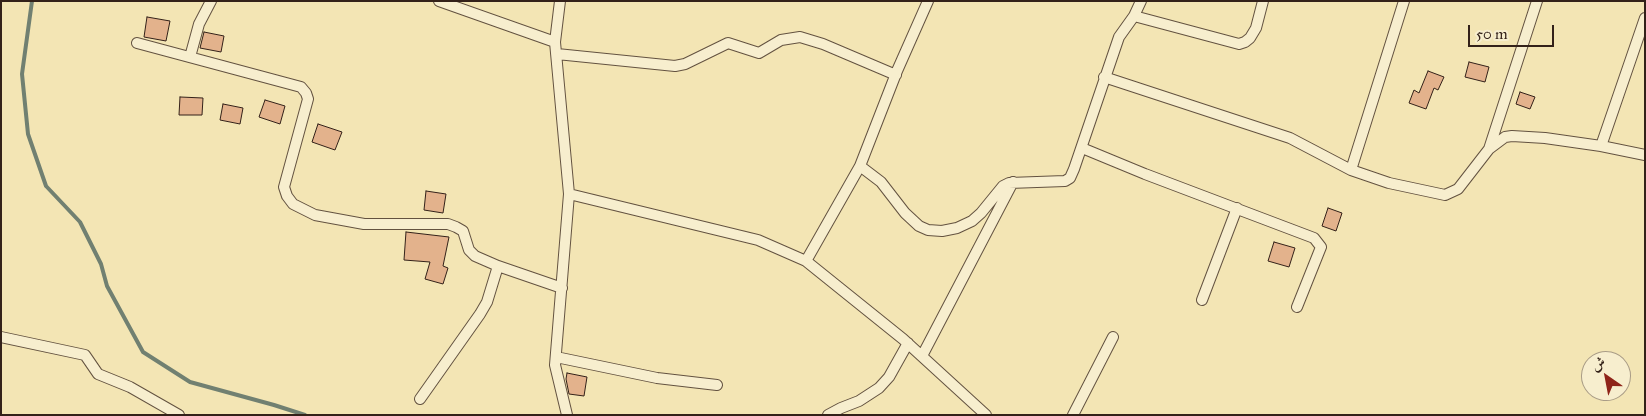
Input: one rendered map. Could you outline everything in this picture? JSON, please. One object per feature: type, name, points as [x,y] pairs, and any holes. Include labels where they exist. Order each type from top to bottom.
[{"type":"street","points":[[190,57],[199,24],[211,1]]},
{"type":"street","points":[[439,1],[555,42]]},
{"type":"street","points":[[560,1],[555,42],[569,194],[556,357],[557,374],[567,415]]},
{"type":"street","points":[[806,261],[860,166],[928,1]]},
{"type":"street","points":[[860,166],[881,182],[904,213],[919,226],[935,231],[957,228],[972,221],[1003,186],[1013,182],[1065,181],[1070,178],[1082,148],[1104,77],[1119,37],[1134,16],[1141,1]]},
{"type":"street","points":[[1134,16],[1239,44],[1250,38],[1256,28],[1264,1]]},
{"type":"street","points":[[1351,170],[1404,1]]},
{"type":"street","points":[[1490,149],[1537,1]]},
{"type":"street","points":[[1601,146],[1645,18]]},
{"type":"street","points":[[557,54],[675,66],[685,64],[728,43],[758,53],[781,40],[800,37],[823,44],[896,75]]},
{"type":"street","points":[[137,43],[301,87],[306,92],[308,99],[284,188],[293,204],[315,215],[364,224],[448,224],[463,231],[469,250],[475,256],[562,288]]},
{"type":"street","points":[[1104,77],[1290,138],[1351,170],[1389,183],[1444,196],[1458,189],[1490,149],[1505,137],[1512,136],[1601,146],[1645,155]]},
{"type":"street","points":[[1082,148],[1306,234],[1319,242],[1321,247],[1298,307]]},
{"type":"street","points":[[922,356],[1013,182]]},
{"type":"street","points":[[569,194],[758,240],[806,261],[908,343],[986,415]]},
{"type":"street","points":[[1202,300],[1237,208]]},
{"type":"street","points":[[420,400],[487,302],[498,266]]},
{"type":"street","points":[[1073,415],[1114,337]]},
{"type":"street","points":[[1,338],[85,355],[98,374],[130,387],[179,415]]},
{"type":"street","points":[[828,415],[859,401],[879,388],[889,378],[908,343]]},
{"type":"street","points":[[556,357],[657,378],[718,385]]},
{"type":"building","points":[[147,17],[170,21],[166,41],[144,37]]},
{"type":"building","points":[[204,32],[224,36],[221,52],[200,48]]},
{"type":"building","points":[[1469,62],[1489,67],[1485,82],[1465,77]]},
{"type":"building","points":[[1428,71],[1444,77],[1438,90],[1434,88],[1426,109],[1409,103],[1414,90],[1419,93]]},
{"type":"building","points":[[1520,92],[1535,97],[1530,109],[1516,104]]},
{"type":"building","points":[[180,97],[203,98],[202,115],[179,115]]},
{"type":"building","points":[[265,100],[285,106],[280,124],[259,117]]},
{"type":"building","points":[[223,104],[243,108],[240,124],[220,120]]},
{"type":"building","points":[[318,124],[342,132],[335,150],[312,142]]},
{"type":"building","points":[[426,191],[446,194],[443,213],[424,210]]},
{"type":"building","points":[[1328,208],[1342,213],[1336,231],[1322,226]]},
{"type":"building","points":[[406,232],[449,237],[443,266],[448,268],[443,284],[425,279],[430,262],[404,260]]},
{"type":"building","points":[[1274,242],[1295,248],[1289,267],[1268,261]]},
{"type":"building","points":[[567,373],[587,377],[584,396],[569,394],[566,379]]},
{"type":"waterway","points":[[32,1],[22,74],[28,134],[46,186],[80,222],[101,264],[107,286],[143,352],[190,382],[305,415]]}]
